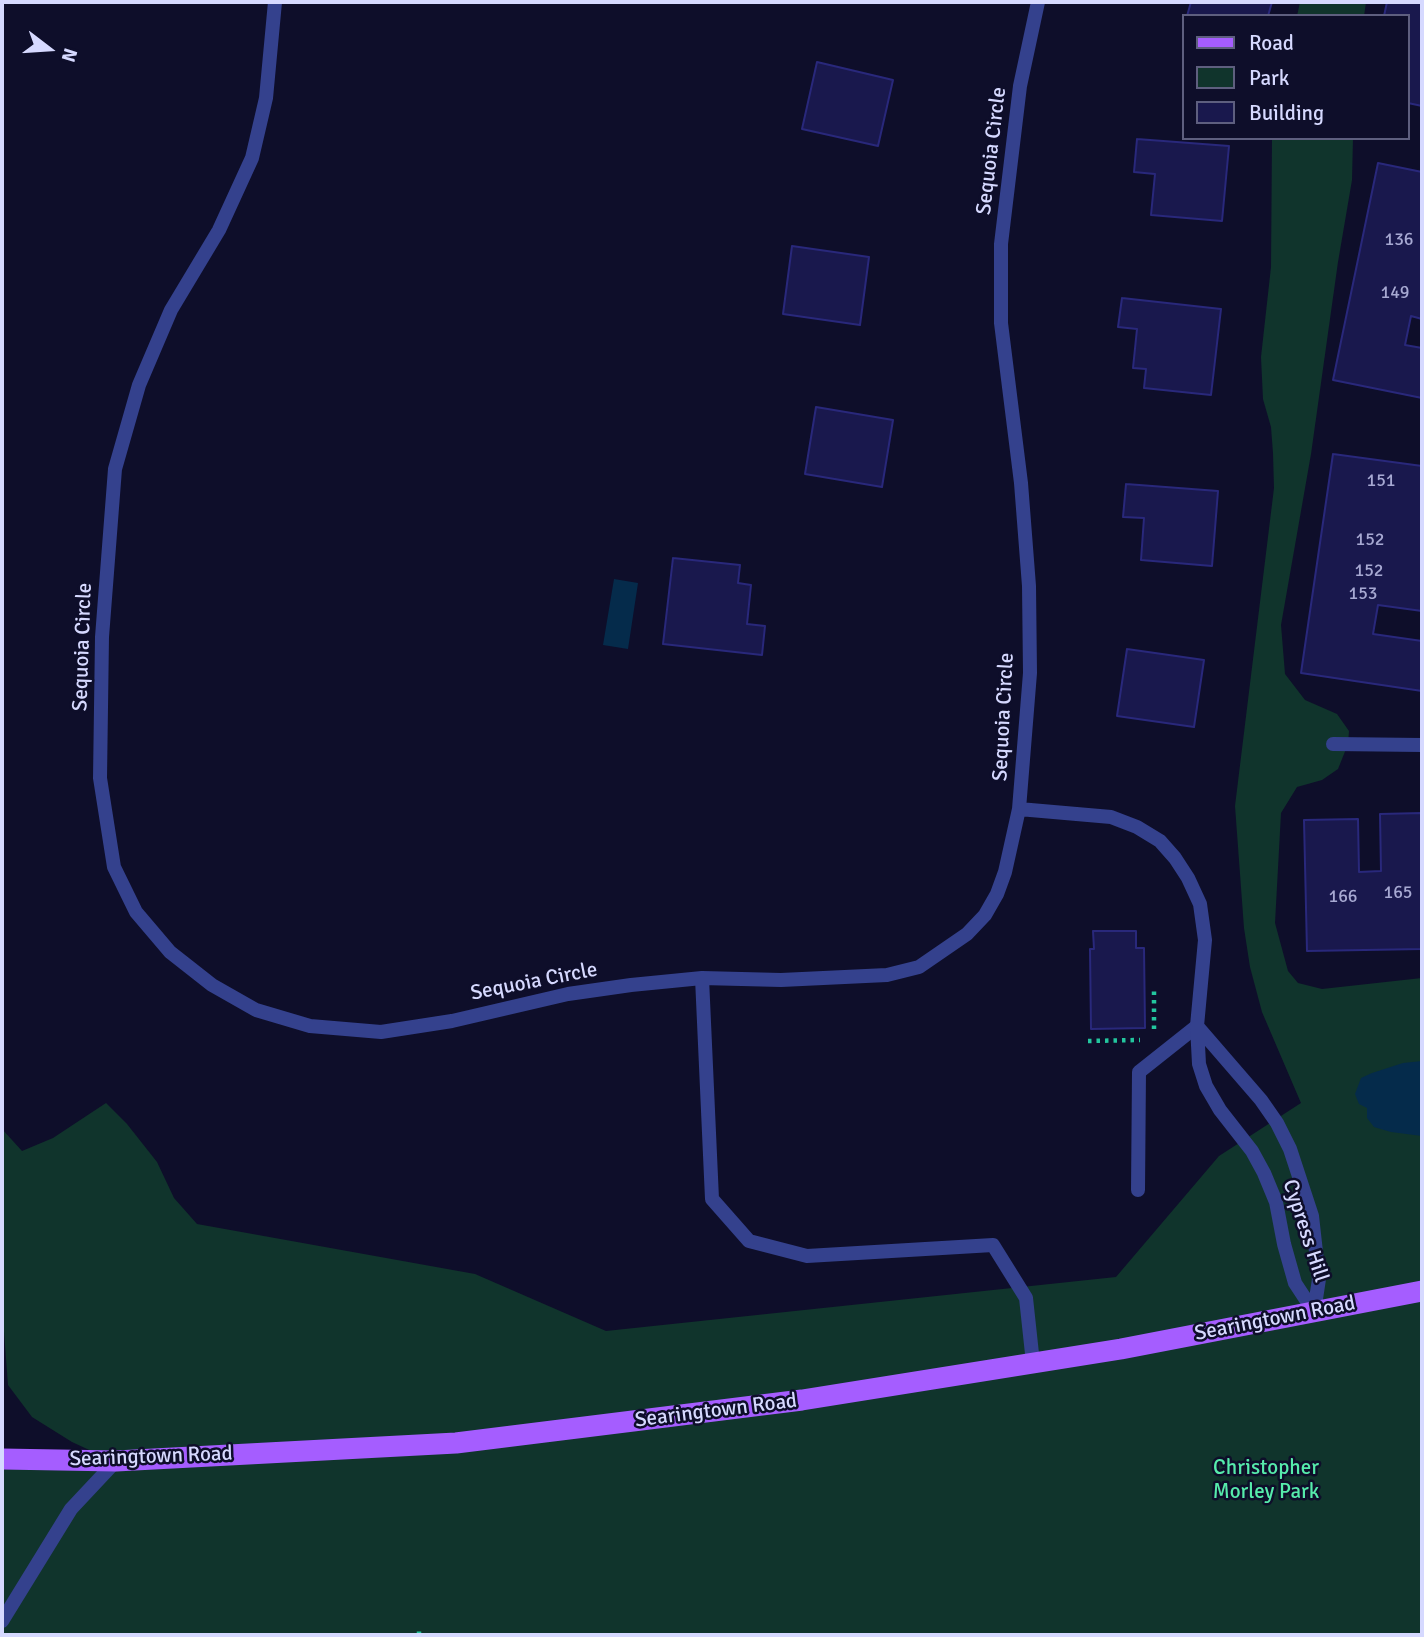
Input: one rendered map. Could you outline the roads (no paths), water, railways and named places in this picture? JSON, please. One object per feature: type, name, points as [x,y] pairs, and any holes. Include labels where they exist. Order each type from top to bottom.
[{"type":"main road","name":"Searingtown Road","points":[[2,1459],[116,1461],[456,1443],[802,1400],[1121,1349],[1422,1291]]},
{"type":"street","name":"Sequoia Circle","points":[[275,2],[266,98],[252,158],[219,230],[171,310],[139,386],[116,469],[102,637],[100,778],[114,867],[136,912],[170,952],[212,985],[256,1010],[310,1026],[381,1032],[452,1021],[568,994],[702,978],[858,978],[887,975],[919,967],[967,934],[985,915],[1005,872],[1019,809],[1030,673],[1029,586],[1021,483],[1001,323],[1001,244],[1020,86],[1038,2]]},
{"type":"street","points":[[1333,744],[1422,745]]},
{"type":"street","name":"Cypress Hill","points":[[1019,809],[1111,817],[1160,841],[1188,878],[1200,904],[1205,940],[1196,1026],[1199,1064],[1206,1086],[1220,1110],[1252,1151],[1264,1173],[1276,1202],[1295,1283],[1314,1312]]},
{"type":"street","points":[[702,978],[712,1199],[748,1241],[807,1256],[993,1245],[1026,1298],[1033,1363]]},
{"type":"street","points":[[1138,1190],[1139,1072],[1196,1026]]},
{"type":"street","name":"Cypress Hill","points":[[1196,1026],[1261,1101],[1277,1123],[1290,1149],[1312,1216],[1320,1279],[1314,1312]]},
{"type":"street","points":[[2,1621],[71,1509],[116,1461]]},
{"type":"water","points":[[614,579],[638,583],[628,649],[603,645]]},
{"type":"water","points":[[1422,1061],[1422,1136],[1374,1127],[1367,1118],[1367,1108],[1359,1104],[1355,1094],[1361,1078],[1403,1063]]},
{"type":"park label","name":"Christopher Morley Park","points":[[1266,1480]]}]
